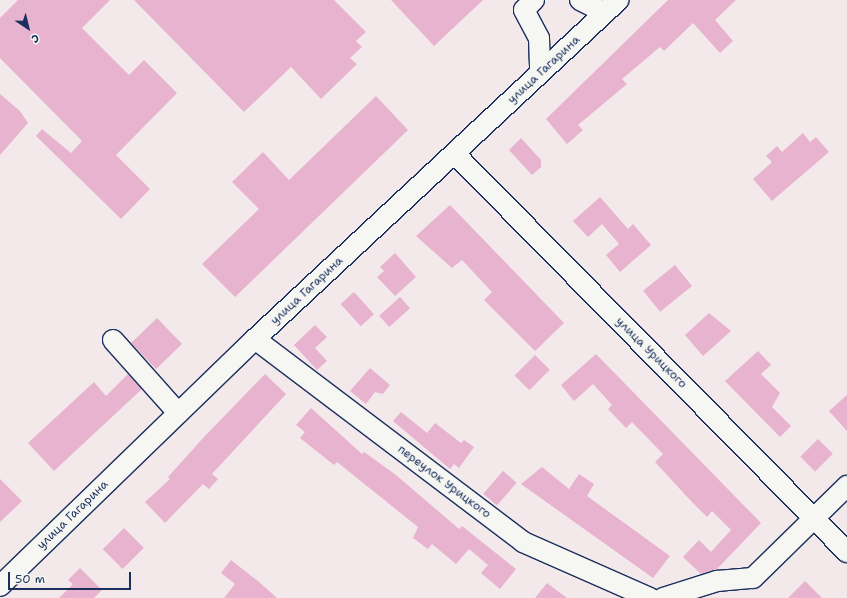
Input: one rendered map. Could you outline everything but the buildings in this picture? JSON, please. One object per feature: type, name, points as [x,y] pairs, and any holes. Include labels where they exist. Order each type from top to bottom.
[{"type":"street","points":[[534,0],[524,10],[539,38],[540,72]]},
{"type":"street","points":[[580,0],[612,7]]},
{"type":"street","name":"улица Гагарина","points":[[0,586],[255,339],[455,154],[540,72],[612,7]]},
{"type":"street","name":"улица Урицкого","points":[[455,154],[847,552]]},
{"type":"street","name":"переулок Урицкого","points":[[255,339],[523,542],[650,598]]},
{"type":"street","points":[[113,340],[178,413]]},
{"type":"street","points":[[662,598],[716,581],[753,578],[813,517],[847,486]]}]
